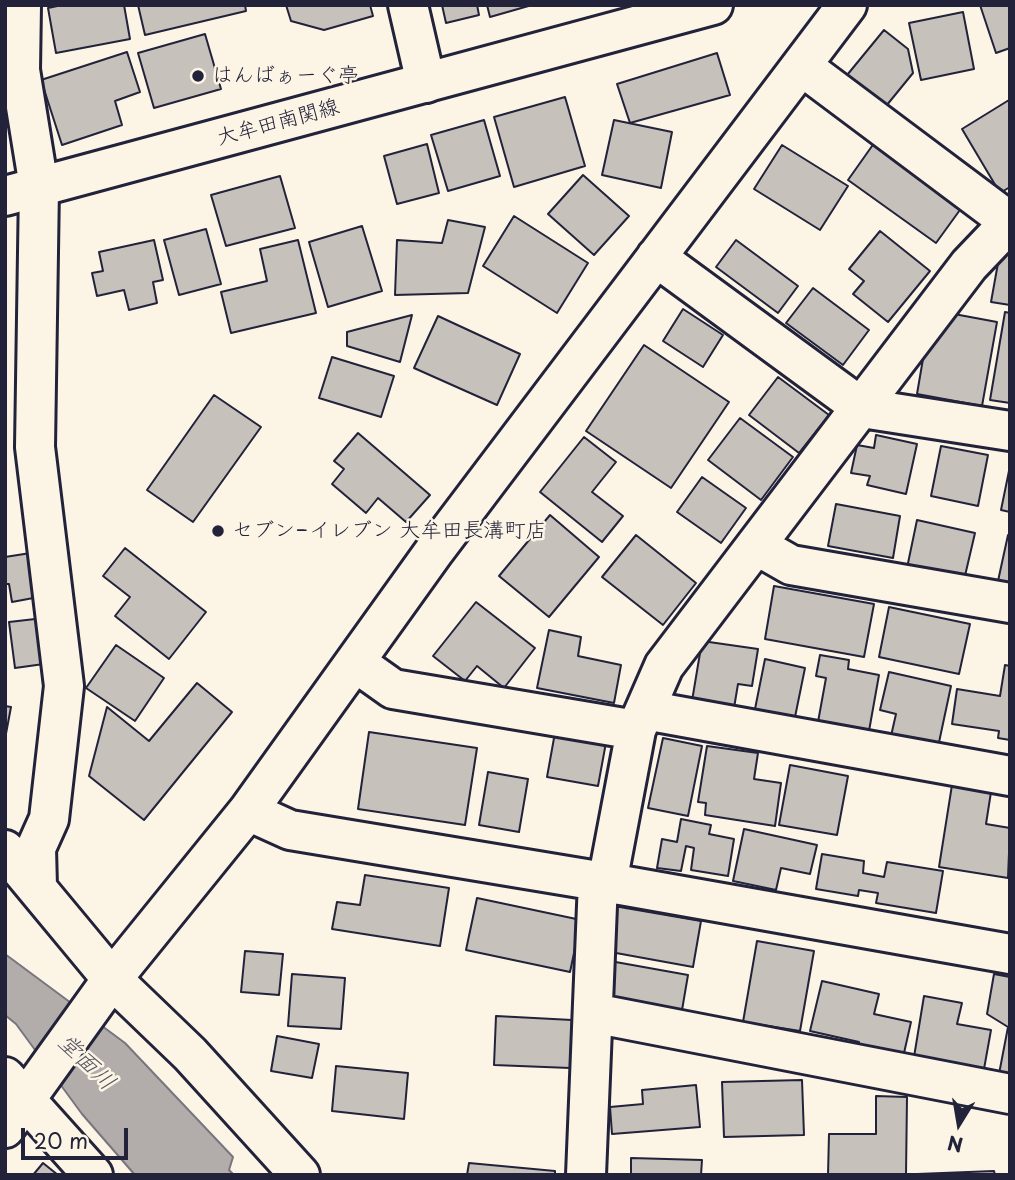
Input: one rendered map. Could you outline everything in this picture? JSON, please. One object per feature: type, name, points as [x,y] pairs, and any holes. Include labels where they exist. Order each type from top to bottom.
[{"type":"street","points":[[20,5],[22,192],[36,447],[64,686],[49,818],[36,848],[37,887]]},
{"type":"street","points":[[408,5],[426,83]]},
{"type":"street","name":"大牟田南関線","points":[[22,192],[713,5]]},
{"type":"street","points":[[93,1175],[12,1102],[248,811],[435,550],[848,5]]},
{"type":"street","points":[[586,1175],[593,1013],[603,882],[640,720],[664,666],[863,408],[969,265],[1010,222],[803,67]]},
{"type":"street","points":[[656,257],[863,408],[1010,431]]},
{"type":"street","points":[[755,545],[791,565],[1010,603]]},
{"type":"street","points":[[355,662],[393,689],[640,720],[1010,776]]},
{"type":"street","points":[[248,811],[290,830],[1010,954]]},
{"type":"street","points":[[5,850],[112,979],[190,1054],[300,1175]]},
{"type":"street","points":[[593,1013],[1010,1094]]},
{"type":"water","name":"堂面川","points":[[5,954],[125,1043],[233,1157],[229,1170],[234,1175],[135,1175],[82,1114],[16,1024],[5,1015]]},
{"type":"building","points":[[62,5],[124,5],[130,39],[56,53],[48,8]]},
{"type":"building","points":[[138,5],[245,5],[246,11],[145,35]]},
{"type":"building","points":[[286,5],[370,5],[373,16],[324,30],[291,21]]},
{"type":"building","points":[[442,5],[477,5],[479,15],[446,23]]},
{"type":"building","points":[[487,5],[532,5],[490,17]]},
{"type":"building","points":[[980,5],[1010,5],[1010,48],[996,53]]},
{"type":"building","points":[[963,12],[974,69],[921,80],[909,23]]},
{"type":"building","points":[[884,30],[908,49],[913,73],[882,111],[843,80]]},
{"type":"building","points":[[205,34],[221,89],[154,108],[138,53]]},
{"type":"building","points":[[127,52],[140,92],[115,101],[122,125],[62,145],[41,80]]},
{"type":"building","points":[[717,53],[730,95],[630,123],[617,84]]},
{"type":"building","points":[[565,97],[585,166],[514,187],[494,117]]},
{"type":"building","points":[[1009,100],[1010,187],[1000,193],[962,129]]},
{"type":"building","points":[[484,120],[500,176],[448,191],[431,135]]},
{"type":"building","points":[[614,120],[672,132],[661,188],[602,175]]},
{"type":"building","points":[[877,139],[965,203],[936,243],[848,180]]},
{"type":"building","points":[[427,144],[439,193],[397,204],[384,156]]},
{"type":"building","points":[[782,145],[848,186],[820,230],[754,189]]},
{"type":"building","points":[[583,175],[629,216],[594,255],[548,214]]},
{"type":"building","points":[[280,176],[295,228],[226,246],[211,195]]},
{"type":"building","points":[[514,216],[588,263],[557,313],[483,266]]},
{"type":"building","points":[[448,220],[485,227],[468,293],[395,295],[397,240],[442,243]]},
{"type":"building","points":[[362,226],[382,291],[328,307],[309,242]]},
{"type":"building","points":[[206,229],[221,284],[179,295],[164,240]]},
{"type":"building","points":[[880,231],[930,271],[888,322],[853,294],[864,281],[849,269]]},
{"type":"building","points":[[154,240],[163,280],[153,282],[157,303],[129,310],[124,290],[97,296],[92,273],[103,271],[99,252]]},
{"type":"building","points":[[298,240],[316,313],[231,333],[221,292],[267,281],[260,249]]},
{"type":"building","points":[[736,240],[798,286],[778,313],[716,267]]},
{"type":"building","points":[[1000,252],[1010,254],[1010,305],[991,302]]},
{"type":"building","points":[[813,288],[869,330],[843,365],[786,323]]},
{"type":"building","points":[[683,309],[723,335],[703,367],[663,341]]},
{"type":"building","points":[[1005,312],[1010,313],[1010,403],[990,400]]},
{"type":"building","points":[[954,314],[997,322],[982,406],[917,394],[924,353]]},
{"type":"building","points":[[412,315],[400,362],[347,346],[347,332]]},
{"type":"building","points":[[438,316],[520,354],[497,405],[414,368]]},
{"type":"building","points":[[644,345],[729,402],[671,488],[586,431]]},
{"type":"building","points":[[332,357],[394,376],[381,417],[319,398]]},
{"type":"building","points":[[778,377],[829,415],[799,453],[749,415]]},
{"type":"building","points":[[214,395],[261,427],[193,522],[147,490]]},
{"type":"building","points":[[740,418],[793,457],[761,500],[708,460]]},
{"type":"building","points":[[358,433],[430,495],[406,522],[378,498],[366,513],[332,484],[344,469],[334,461]]},
{"type":"building","points":[[876,435],[917,444],[906,494],[867,485],[870,476],[851,473],[857,445],[874,448]]},
{"type":"building","points":[[584,437],[616,462],[592,492],[623,516],[602,542],[540,492]]},
{"type":"building","points":[[941,446],[988,455],[978,506],[931,496]]},
{"type":"building","points":[[1010,466],[1010,512],[1001,510]]},
{"type":"building","points":[[702,477],[746,508],[721,543],[677,512]]},
{"type":"building","points":[[836,504],[900,516],[893,558],[828,546]]},
{"type":"building","points":[[550,515],[599,557],[549,617],[499,576]]},
{"type":"building","points":[[917,520],[975,533],[964,580],[907,568]]},
{"type":"building","points":[[636,535],[696,583],[663,625],[602,577]]},
{"type":"building","points":[[1010,535],[1010,583],[998,581]]},
{"type":"building","points":[[125,548],[206,612],[169,659],[115,616],[130,597],[103,576]]},
{"type":"building","points":[[37,552],[44,596],[12,602],[9,584],[5,584],[5,557]]},
{"type":"building","points":[[774,586],[874,604],[864,657],[765,639]]},
{"type":"building","points":[[476,602],[535,648],[504,688],[477,666],[465,681],[433,656]]},
{"type":"building","points":[[889,607],[970,624],[959,674],[879,657]]},
{"type":"building","points":[[44,618],[51,663],[15,668],[9,622]]},
{"type":"building","points":[[549,630],[581,637],[578,656],[621,665],[614,703],[537,688]]},
{"type":"building","points":[[702,641],[758,649],[752,686],[738,684],[734,708],[692,701]]},
{"type":"building","points":[[116,645],[164,678],[135,721],[86,688]]},
{"type":"building","points":[[820,655],[849,660],[848,669],[879,675],[869,731],[818,722],[826,678],[816,676]]},
{"type":"building","points":[[765,659],[805,668],[795,717],[755,709]]},
{"type":"building","points":[[1005,665],[1010,666],[1010,740],[998,738],[999,731],[952,724],[957,689],[1000,696]]},
{"type":"building","points":[[889,672],[951,686],[938,747],[891,736],[896,714],[880,710]]},
{"type":"building","points":[[197,683],[232,712],[144,820],[89,776],[107,707],[149,741]]},
{"type":"building","points":[[5,706],[11,707],[5,739]]},
{"type":"building","points":[[556,727],[607,737],[598,786],[547,777]]},
{"type":"building","points":[[369,732],[477,748],[465,825],[358,809]]},
{"type":"building","points":[[663,738],[702,746],[688,816],[648,808]]},
{"type":"building","points":[[707,746],[758,753],[754,779],[781,783],[775,826],[705,815],[706,803],[698,802]]},
{"type":"building","points":[[790,765],[848,776],[837,835],[779,825]]},
{"type":"building","points":[[488,772],[528,779],[519,832],[479,825]]},
{"type":"building","points":[[952,785],[991,792],[986,824],[1010,828],[1008,878],[939,867]]},
{"type":"building","points":[[681,819],[711,825],[709,834],[734,839],[728,876],[691,870],[694,848],[686,846],[681,871],[657,868],[662,839],[677,842]]},
{"type":"building","points":[[744,829],[817,845],[810,874],[781,868],[776,890],[733,881]]},
{"type":"building","points":[[822,854],[864,861],[863,873],[884,877],[887,862],[943,871],[936,913],[876,903],[878,893],[859,890],[858,896],[816,889]]},
{"type":"building","points":[[365,875],[449,888],[440,946],[332,929],[337,902],[360,905]]},
{"type":"building","points":[[477,898],[581,920],[570,972],[466,950]]},
{"type":"building","points":[[614,906],[701,921],[693,967],[605,951]]},
{"type":"building","points":[[757,941],[814,951],[800,1031],[743,1022]]},
{"type":"building","points":[[245,951],[283,954],[279,995],[241,992]]},
{"type":"building","points":[[610,961],[688,975],[681,1016],[603,1002]]},
{"type":"building","points":[[292,974],[345,978],[341,1029],[288,1026]]},
{"type":"building","points":[[994,974],[1010,977],[1010,1077],[999,1074],[1008,1027],[987,1014]]},
{"type":"building","points":[[822,981],[879,994],[874,1014],[911,1022],[902,1062],[857,1052],[859,1042],[810,1031]]},
{"type":"building","points":[[924,996],[962,1003],[957,1024],[991,1030],[984,1069],[914,1057]]},
{"type":"building","points":[[496,1016],[572,1020],[570,1068],[494,1065]]},
{"type":"building","points":[[277,1036],[319,1044],[312,1078],[271,1071]]},
{"type":"building","points":[[336,1066],[408,1073],[404,1119],[332,1111]]},
{"type":"building","points":[[802,1080],[804,1135],[724,1137],[722,1082]]},
{"type":"building","points":[[696,1085],[700,1127],[612,1134],[610,1107],[643,1104],[642,1090]]},
{"type":"building","points":[[876,1096],[907,1097],[906,1175],[828,1175],[829,1134],[876,1134]]},
{"type":"building","points":[[631,1158],[702,1160],[701,1175],[631,1175]]},
{"type":"building","points":[[43,1163],[58,1175],[33,1175]]},
{"type":"building","points":[[469,1163],[555,1171],[555,1175],[467,1175]]},
{"type":"building","points":[[994,1171],[995,1175],[917,1174]]},
{"type":"place","name":"はんばぁーぐ亭","points":[[198,76]]},
{"type":"place","name":"セブン−イレブン 大牟田長溝町店","points":[[218,531]]}]
